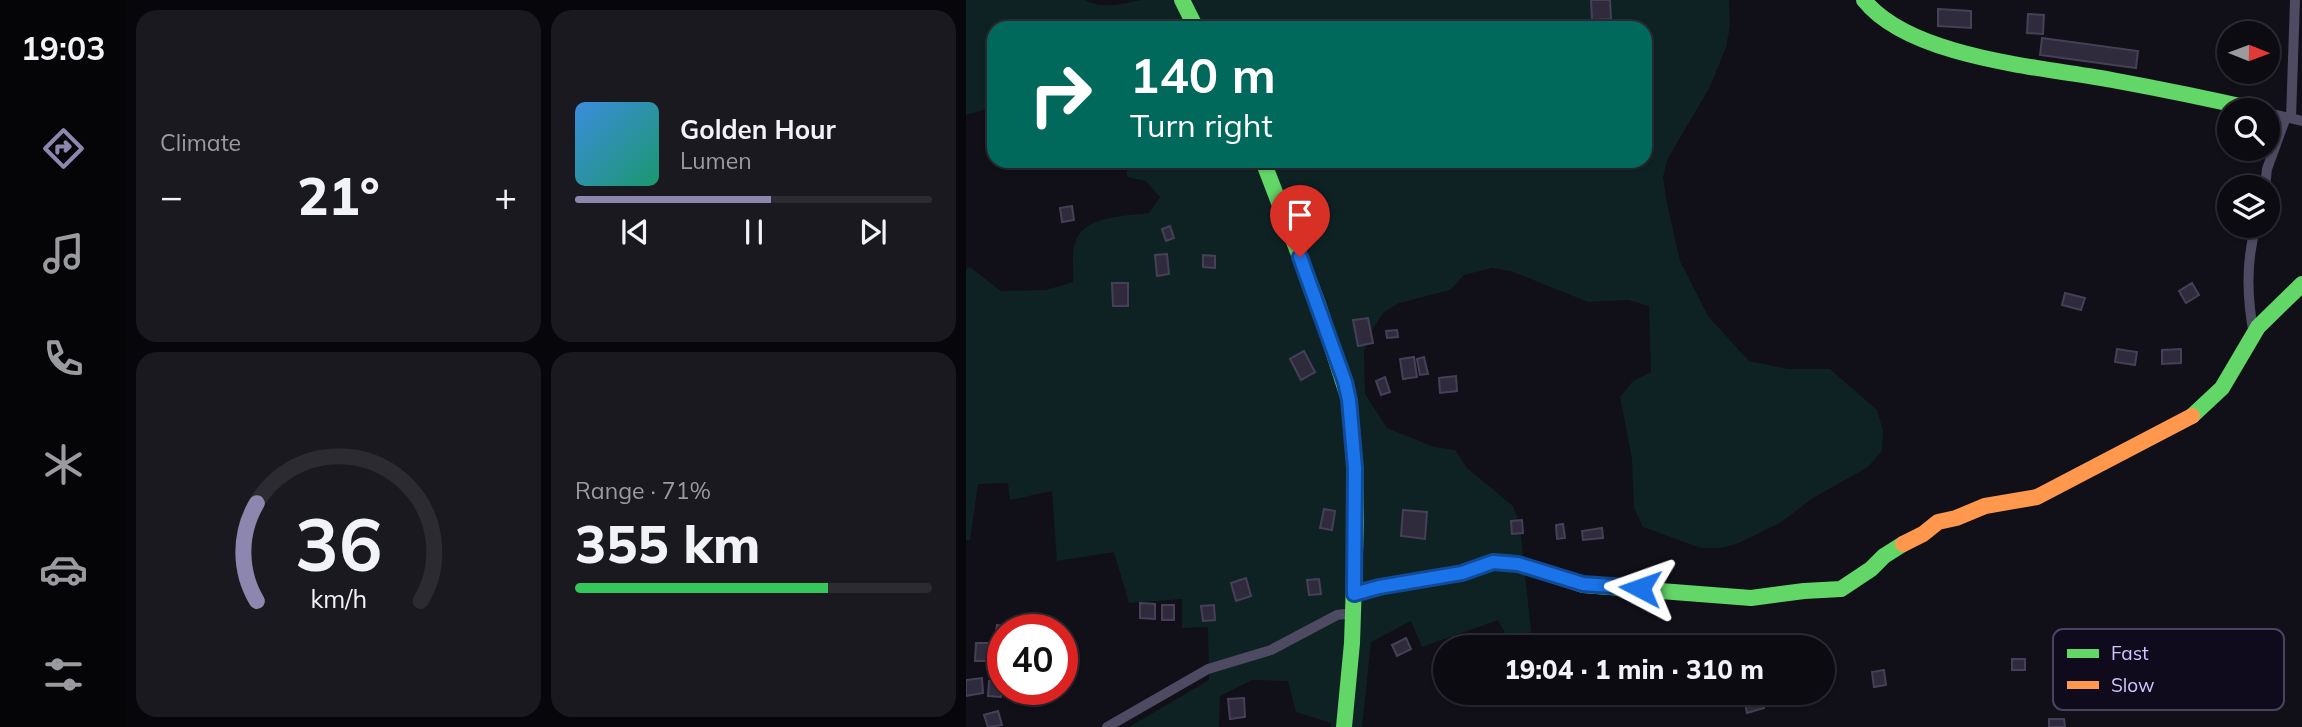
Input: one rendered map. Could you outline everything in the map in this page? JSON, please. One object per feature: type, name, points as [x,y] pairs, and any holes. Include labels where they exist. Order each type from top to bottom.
[{"type":"street","points":[[1182,0],[1192,21]]},
{"type":"street","points":[[1864,0],[1884,21],[1905,33],[1934,43],[2003,61],[2217,101]]},
{"type":"street","points":[[2266,175],[2293,119],[2295,0]]},
{"type":"street","points":[[1266,168],[1318,304],[1347,391],[1355,468],[1354,594],[1345,727]]},
{"type":"street","points":[[2253,238],[2249,310],[2254,335]]},
{"type":"street","points":[[1354,594],[1462,573],[1493,562],[1518,564],[1583,584],[1751,598],[1840,589],[1871,569],[1884,556],[1923,534],[1938,522],[1985,506],[2037,497],[2195,414],[2221,388],[2258,327],[2302,284]]},
{"type":"street","points":[[1107,727],[1208,669],[1271,650],[1337,615],[1353,613]]},
{"type":"green space","points":[[966,0],[1085,0],[1106,5],[1142,0],[1729,0],[1730,26],[1726,47],[1710,87],[1668,158],[1663,177],[1680,261],[1708,316],[1749,361],[1788,369],[1830,369],[1877,410],[1883,430],[1882,451],[1868,467],[1813,498],[1780,523],[1739,543],[1721,548],[1701,548],[1643,527],[1634,508],[1632,459],[1620,397],[1633,381],[1651,372],[1649,306],[1628,300],[1588,302],[1511,271],[1492,268],[1464,275],[1450,290],[1399,303],[1383,313],[1372,330],[1364,351],[1365,394],[1387,428],[1434,447],[1455,450],[1467,468],[1513,506],[1520,525],[1531,632],[1506,635],[1498,620],[1456,635],[1433,635],[1433,643],[1422,647],[1411,621],[1371,642],[1362,727],[1331,727],[1331,723],[1296,712],[1288,681],[1252,680],[1220,696],[1219,727],[1129,727],[1209,680],[1208,627],[1182,628],[1182,599],[1129,603],[1114,552],[1057,561],[1052,491],[1010,500],[1008,483],[978,484],[970,540],[966,540],[966,269],[970,267],[1001,291],[1046,290],[1073,282],[1075,243],[1087,227],[1118,216],[1149,213],[1160,197],[1146,181],[1127,177],[1126,168],[1652,168],[1652,21],[987,21],[987,109],[966,115]]},
{"type":"building","points":[[1591,0],[1610,0],[1611,19],[1592,20]]},
{"type":"building","points":[[1938,9],[1971,11],[1971,28],[1938,26]]},
{"type":"building","points":[[2028,14],[2044,15],[2043,34],[2027,33]]},
{"type":"building","points":[[2042,38],[2138,51],[2136,68],[2040,55]]},
{"type":"building","points":[[1072,206],[1074,220],[1062,222],[1060,208]]},
{"type":"building","points":[[1170,226],[1174,238],[1166,241],[1162,229]]},
{"type":"building","points":[[1167,254],[1169,274],[1157,276],[1155,255]]},
{"type":"building","points":[[1203,255],[1215,256],[1215,268],[1203,267]]},
{"type":"building","points":[[1112,283],[1128,283],[1128,306],[1113,306]]},
{"type":"building","points":[[2192,283],[2199,295],[2186,303],[2179,291]]},
{"type":"building","points":[[2065,293],[2085,298],[2081,310],[2062,305]]},
{"type":"building","points":[[1368,318],[1373,343],[1358,346],[1353,320]]},
{"type":"building","points":[[1397,330],[1398,337],[1387,338],[1386,331]]},
{"type":"building","points":[[2117,349],[2137,352],[2135,365],[2115,362]]},
{"type":"building","points":[[2181,349],[2181,363],[2162,364],[2162,350]]},
{"type":"building","points":[[1304,351],[1315,372],[1301,380],[1290,359]]},
{"type":"building","points":[[1414,357],[1417,377],[1403,379],[1400,359]]},
{"type":"building","points":[[1424,357],[1428,374],[1420,375],[1417,359]]},
{"type":"building","points":[[1456,376],[1457,391],[1440,393],[1439,378]]},
{"type":"building","points":[[1385,377],[1390,392],[1381,395],[1376,381]]},
{"type":"building","points":[[1324,509],[1335,511],[1332,530],[1320,528]]},
{"type":"building","points":[[1403,510],[1427,512],[1425,539],[1401,536]]},
{"type":"building","points":[[1522,520],[1523,533],[1512,534],[1511,521]]},
{"type":"building","points":[[1563,524],[1565,538],[1557,539],[1556,525]]},
{"type":"building","points":[[1602,528],[1603,538],[1583,540],[1582,531]]},
{"type":"building","points":[[1246,578],[1251,596],[1236,601],[1231,583]]},
{"type":"building","points":[[1319,579],[1321,594],[1309,595],[1307,580]]},
{"type":"building","points":[[1140,603],[1155,604],[1155,619],[1140,618]]},
{"type":"building","points":[[1162,605],[1174,605],[1174,620],[1162,620]]},
{"type":"building","points":[[1214,605],[1215,620],[1203,621],[1201,606]]},
{"type":"building","points":[[1406,638],[1411,649],[1397,656],[1392,645]]},
{"type":"building","points":[[976,643],[987,643],[987,661],[975,661]]},
{"type":"building","points":[[2012,659],[2025,659],[2025,670],[2012,670]]},
{"type":"building","points":[[1884,670],[1886,685],[1874,687],[1872,672]]},
{"type":"building","points":[[982,678],[983,693],[966,696],[966,680]]},
{"type":"building","points":[[1244,698],[1245,717],[1230,719],[1228,699]]},
{"type":"building","points":[[1745,705],[1763,705],[1764,708],[1747,713]]},
{"type":"building","points":[[998,711],[1002,725],[988,727],[984,715]]},
{"type":"building","points":[[2049,719],[2064,719],[2065,727],[2049,727]]},
{"type":"traffic: fast","points":[[1182,0],[1192,21]]},
{"type":"traffic: fast","points":[[1864,0],[1885,20],[1912,35],[1944,47],[1979,57],[2217,101]]},
{"type":"traffic: fast","points":[[1266,168],[1318,304],[1349,400],[1356,522],[1352,643],[1344,727]]},
{"type":"traffic: fast","points":[[2192,416],[2222,388],[2258,327],[2302,284]]},
{"type":"traffic: fast","points":[[1354,594],[1462,573],[1493,562],[1518,564],[1583,585],[1751,598],[1841,589],[1903,544]]},
{"type":"traffic: slow","points":[[1903,544],[1923,534],[1938,522],[1985,506],[2037,497],[2192,416]]},
{"type":"route","points":[[1300,257],[1349,400],[1355,468],[1354,594],[1462,573],[1493,562],[1518,564],[1583,584],[1640,588]]}]
